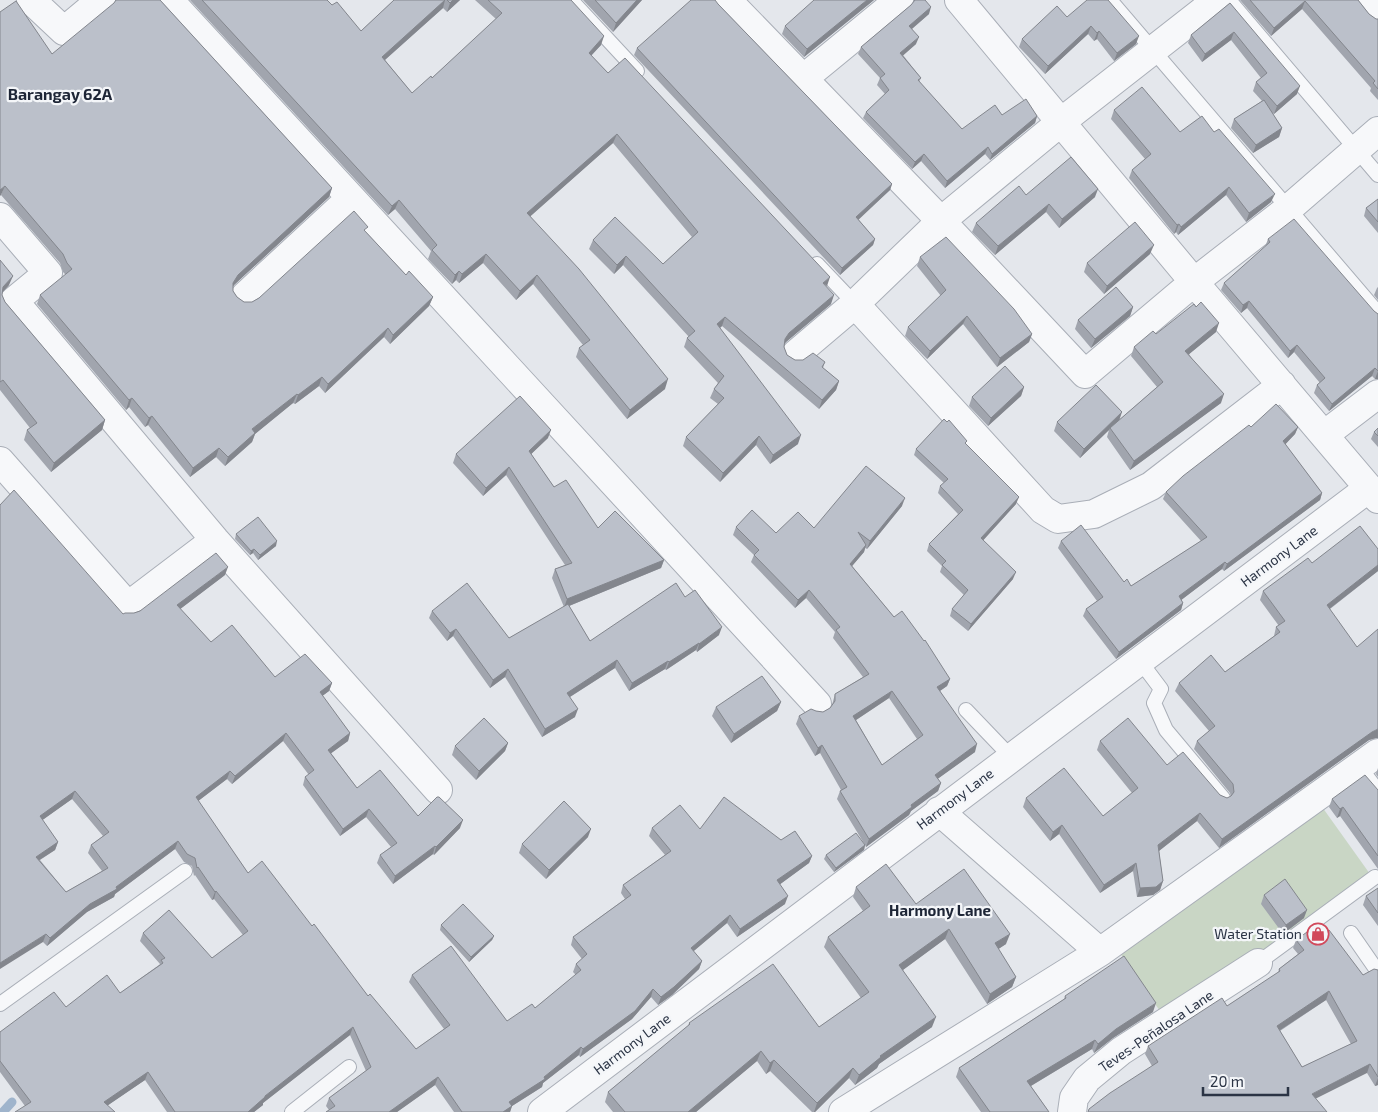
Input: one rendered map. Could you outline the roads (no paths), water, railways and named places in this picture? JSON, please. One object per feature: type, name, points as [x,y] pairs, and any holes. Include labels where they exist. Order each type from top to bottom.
[{"type":"street","points":[[31,0],[64,31],[101,0]]},
{"type":"street","points":[[169,0],[817,704]]},
{"type":"street","points":[[727,0],[942,221],[1085,374],[1194,282],[1288,209],[1378,131]]},
{"type":"street","points":[[804,78],[899,0]]},
{"type":"street","points":[[958,0],[1373,493]]},
{"type":"street","points":[[796,354],[855,304],[942,221],[1061,122],[1217,0]]},
{"type":"street","points":[[1368,0],[1378,12]]},
{"type":"street","points":[[245,296],[351,198]]},
{"type":"street","points":[[0,217],[48,273],[14,301],[215,540],[438,790]]},
{"type":"street","points":[[855,304],[1043,510],[1058,519],[1094,514],[1151,486],[1282,386]]},
{"type":"street","points":[[1324,435],[1378,394]]},
{"type":"street","points":[[0,461],[128,606],[215,540]]},
{"type":"street","name":"Harmony Lane","points":[[542,1112],[1011,757],[1140,661],[1373,493]]},
{"type":"street","points":[[843,1112],[1100,952],[1369,759]]},
{"type":"street","points":[[939,811],[1100,952]]},
{"type":"street","name":"Teves-Peñalosa Lane","points":[[1072,1112],[1074,1098],[1087,1079],[1121,1051],[1258,963]]},
{"type":"lane","points":[[571,0],[645,80]]},
{"type":"lane","points":[[1110,0],[1378,313]]},
{"type":"lane","points":[[1229,0],[1378,175]]},
{"type":"lane","points":[[807,254],[855,304]]},
{"type":"lane","points":[[1140,661],[1161,689],[1154,703],[1166,730],[1224,798]]},
{"type":"lane","points":[[966,710],[1011,757]]},
{"type":"lane","points":[[1369,759],[1378,791]]},
{"type":"lane","points":[[0,1004],[185,871]]},
{"type":"lane","points":[[1258,963],[1375,877]]},
{"type":"lane","points":[[1351,933],[1378,972]]},
{"type":"lane","points":[[292,1112],[349,1067]]},
{"type":"waterway","points":[[3,1112],[12,1102]]},
{"type":"place","name":"Water Station","points":[[1318,934]]},
{"type":"district","name":"Barangay 62A","points":[[60,94]]},
{"type":"district","name":"Harmony Lane","points":[[940,911]]}]
